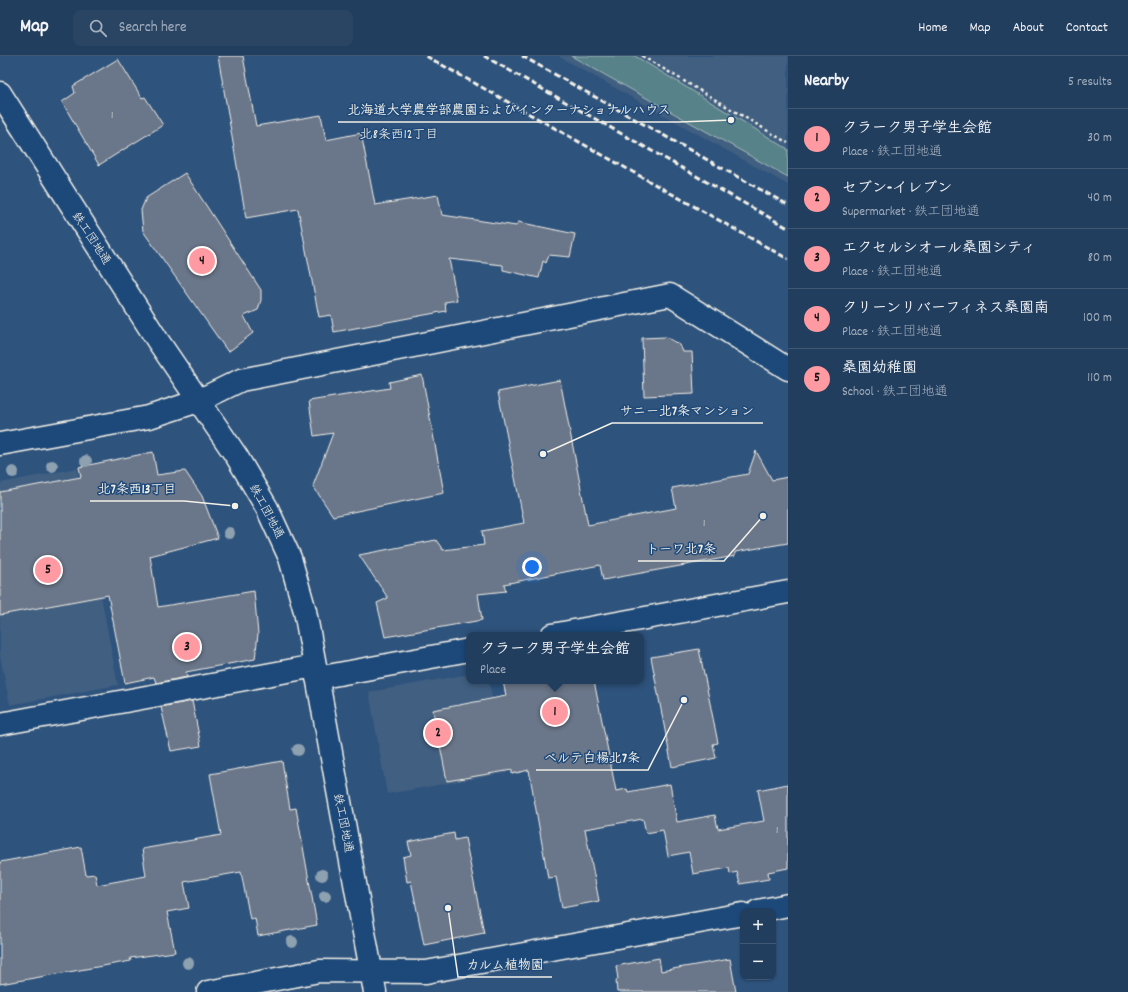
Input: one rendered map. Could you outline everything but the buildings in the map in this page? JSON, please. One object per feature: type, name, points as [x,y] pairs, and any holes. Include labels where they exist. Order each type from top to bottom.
[{"type":"street","name":"鉄工団地通","points":[[0,93],[154,334],[236,457],[267,508],[290,558],[305,611],[373,982]]},
{"type":"street","points":[[0,444],[148,417],[198,401],[240,380],[670,295],[788,369]]},
{"type":"street","points":[[568,632],[788,592]]},
{"type":"street","points":[[0,724],[316,672],[466,650]]},
{"type":"street","points":[[773,908],[788,905]]},
{"type":"street","points":[[208,992],[319,971],[373,982],[740,915]]},
{"type":"path","points":[[642,56],[788,143]]},
{"type":"shaded area","points":[[558,56],[788,56],[788,185]]},
{"type":"shaded area","points":[[77,468],[118,685],[10,705],[0,656],[0,483]]},
{"type":"shaded area","points":[[466,675],[466,684],[490,684],[507,773],[387,794],[369,692]]},
{"type":"green space","points":[[571,56],[635,56],[788,149],[788,177]]},
{"type":"railway","points":[[426,56],[788,259]]},
{"type":"railway","points":[[484,56],[788,228]]},
{"type":"railway","points":[[522,56],[788,205]]},
{"type":"place","name":"北海道大学農学部農園およびインターナショナルハウス","points":[[731,120]]},
{"type":"place","name":"クリーンリバーフィネス桑園南","points":[[202,261]]},
{"type":"place","name":"サニー北7条マンション","points":[[543,454]]},
{"type":"place","name":"北7条西13丁目","points":[[235,506]]},
{"type":"place","name":"トーワ北7条","points":[[763,516]]},
{"type":"place","name":"桑園幼稚園","points":[[48,570]]},
{"type":"place","name":"エクセルシオール桑園シティ","points":[[187,647]]},
{"type":"place","name":"ベルテ白楊北7条","points":[[684,700]]},
{"type":"place","name":"クラーク男子学生会館","points":[[555,712]]},
{"type":"place","name":"セブン-イレブン","points":[[438,733]]},
{"type":"place","name":"カルム植物園","points":[[448,908]]},
{"type":"district","name":"北8条西12丁目","points":[[399,133]]}]
